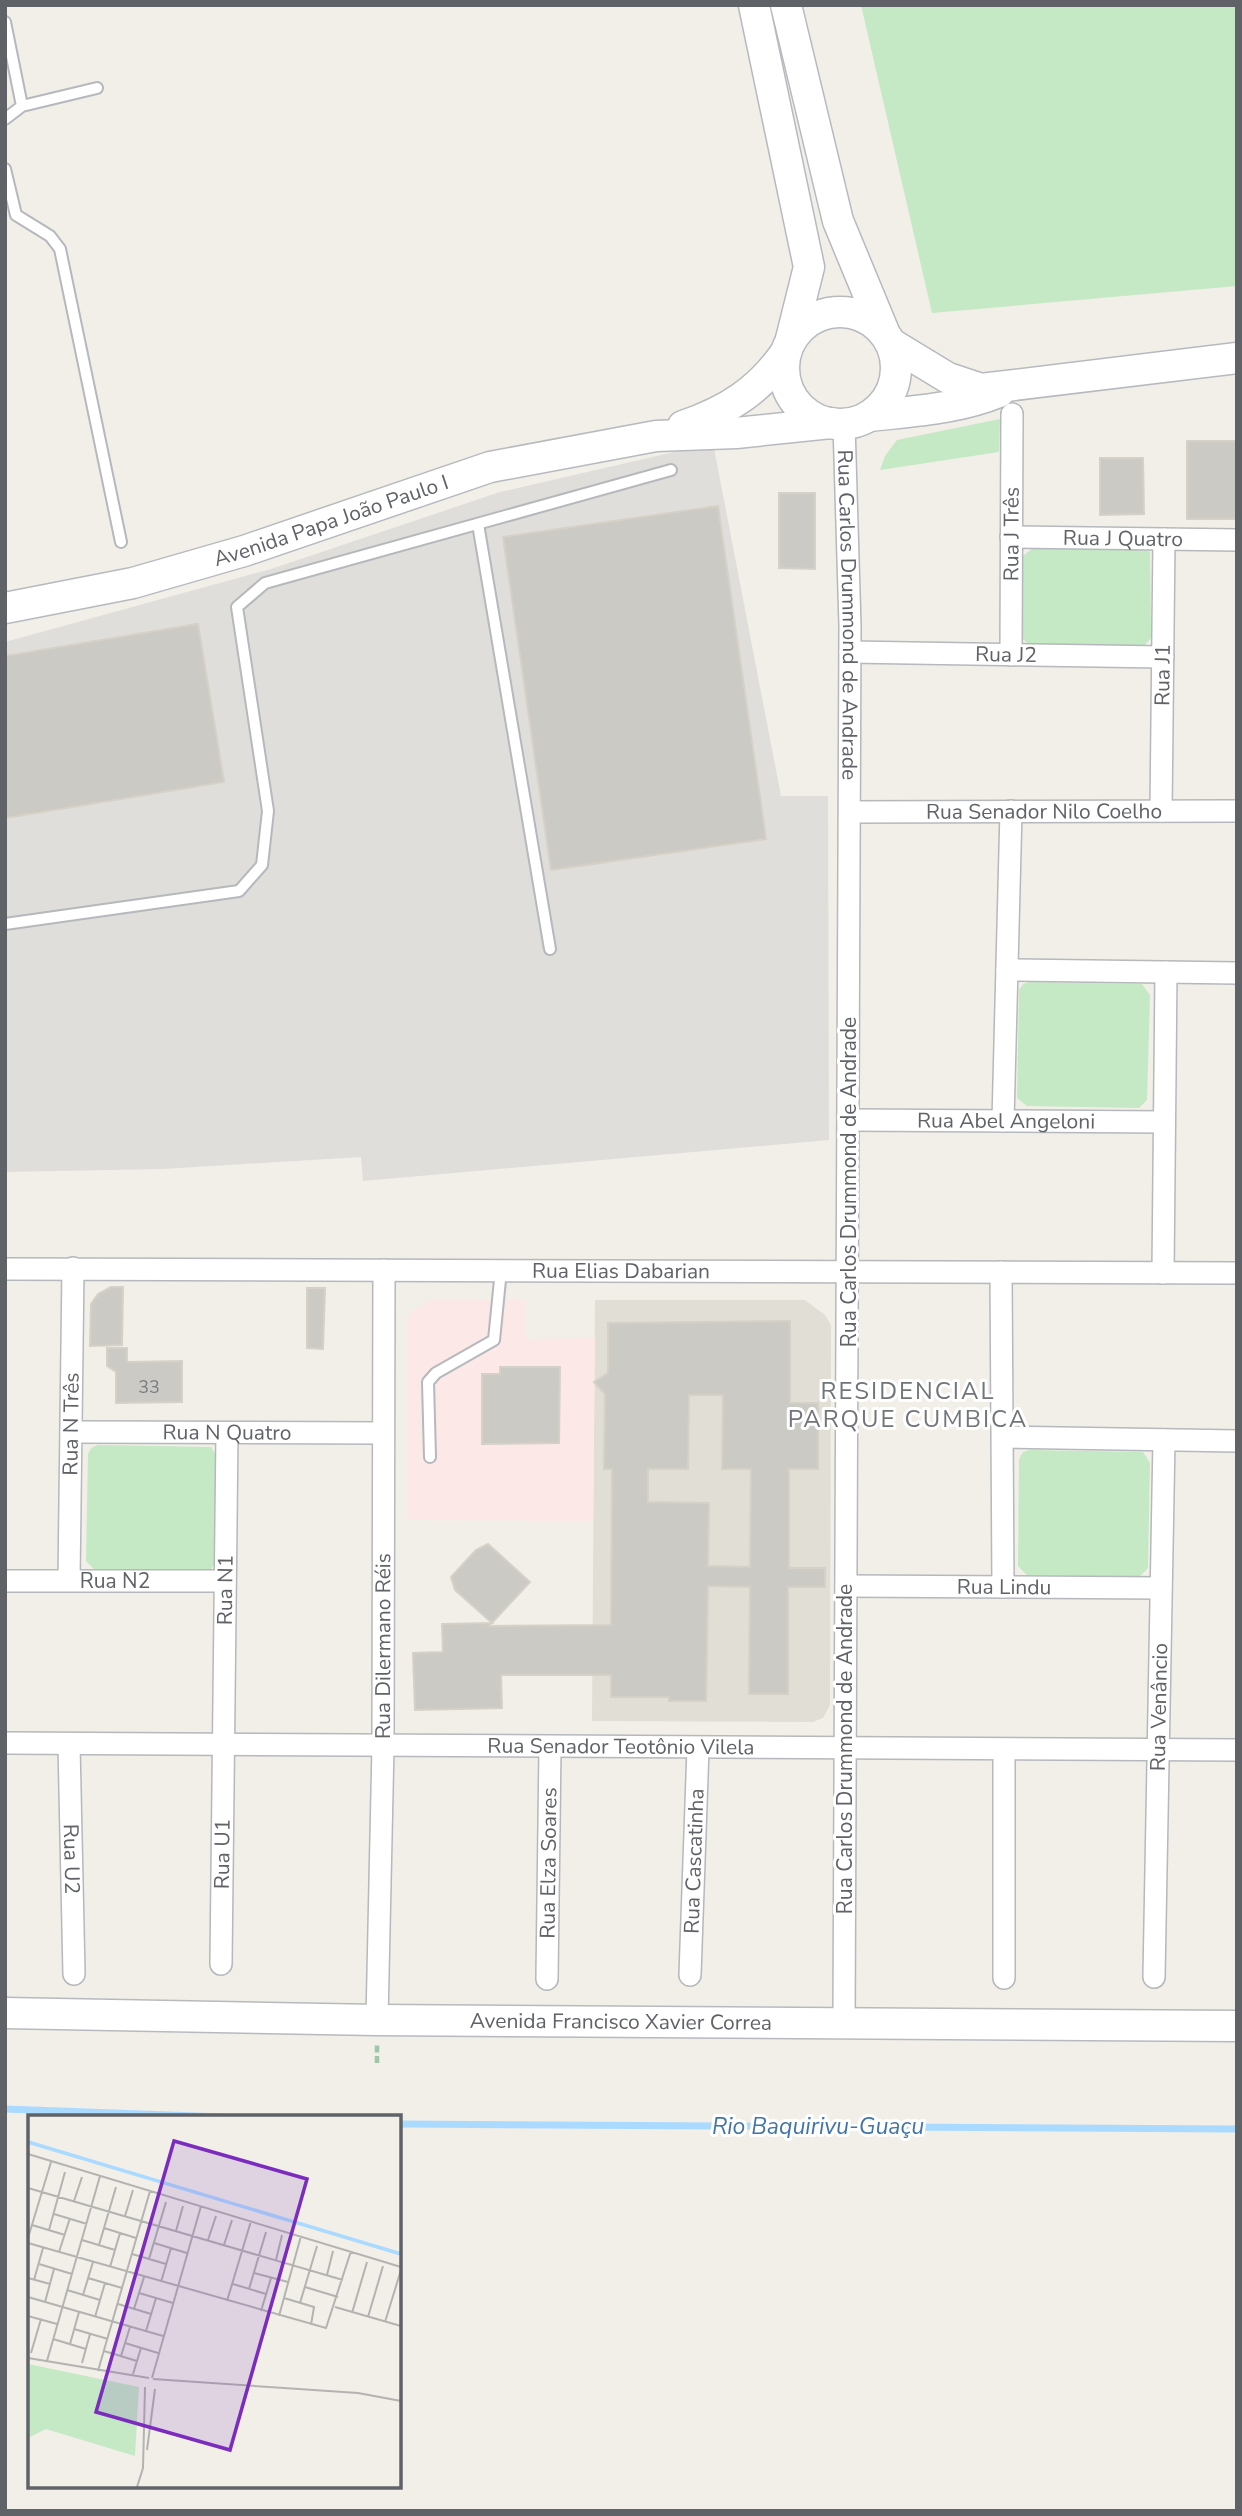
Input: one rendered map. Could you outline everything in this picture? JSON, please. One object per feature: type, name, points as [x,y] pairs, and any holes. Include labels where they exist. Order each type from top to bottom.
[{"type":"street","points":[[754,5],[809,267],[783,365],[789,392],[806,413],[848,421],[889,396],[895,384],[897,370],[888,338],[838,221],[786,5]]},
{"type":"street","points":[[788,346],[810,320],[836,312],[863,316],[888,338]]},
{"type":"street","name":"Avenida Papa João Paulo I","points":[[888,338],[948,378],[1010,401]]},
{"type":"street","name":"Avenida Papa João Paulo I","points":[[656,436],[714,415],[737,403],[759,386],[788,346]]},
{"type":"street","name":"Avenida Papa João Paulo I","points":[[5,608],[133,583],[219,558],[490,467],[656,436],[736,433],[848,421],[976,401],[1010,401],[1108,372],[1237,358]]},
{"type":"street","name":"Rua J Três","points":[[1010,401],[1011,655]]},
{"type":"street","name":"Rua Carlos Drummond de Andrade","points":[[844,2023],[850,812],[848,421]]},
{"type":"street","name":"Rua J Quatro","points":[[1011,537],[1237,540]]},
{"type":"street","name":"Rua J1","points":[[1161,811],[1164,539]]},
{"type":"street","name":"Rua J2","points":[[850,652],[1163,657]]},
{"type":"street","points":[[1003,1121],[1011,811]]},
{"type":"street","name":"Rua Senador Nilo Coelho","points":[[850,812],[1237,811]]},
{"type":"street","points":[[1007,970],[1237,974]]},
{"type":"street","points":[[1163,1273],[1166,971]]},
{"type":"street","name":"Rua Abel Angeloni","points":[[848,1120],[1164,1122]]},
{"type":"street","name":"Rua N Três","points":[[69,1580],[73,1268]]},
{"type":"street","name":"Rua Elias Dabarian","points":[[5,1269],[1237,1273]]},
{"type":"street","name":"Rua Dilermano Réis","points":[[377,2020],[383,1746],[384,1270]]},
{"type":"street","points":[[1001,1272],[1003,1587]]},
{"type":"street","name":"Rua N Quatro","points":[[71,1432],[383,1433]]},
{"type":"street","name":"Rua N1","points":[[224,1746],[227,1433]]},
{"type":"street","points":[[1003,1437],[1237,1441]]},
{"type":"street","name":"Rua Venâncio","points":[[1154,1977],[1164,1440]]},
{"type":"street","name":"Rua N2","points":[[5,1581],[225,1581]]},
{"type":"street","name":"Rua Lindu","points":[[846,1586],[1160,1588]]},
{"type":"street","name":"Rua Senador Teotônio Vilela","points":[[5,1743],[1237,1751]]},
{"type":"street","name":"Rua U2","points":[[69,1745],[74,1974]]},
{"type":"street","name":"Rua U1","points":[[221,1964],[224,1746]]},
{"type":"street","name":"Rua Elza Soares","points":[[547,1979],[550,1747]]},
{"type":"street","name":"Rua Cascatinha","points":[[690,1975],[698,1748]]},
{"type":"street","points":[[1003,1978],[1004,1749]]},
{"type":"street","name":"Avenida Francisco Xavier Correa","points":[[5,2013],[377,2020],[1237,2026]]},
{"type":"lane","points":[[5,22],[22,106]]},
{"type":"lane","points":[[5,119],[22,106],[97,88]]},
{"type":"lane","points":[[5,169],[16,215],[50,236],[60,249],[121,542]]},
{"type":"lane","points":[[5,924],[239,891],[262,865],[268,811],[237,607],[265,583],[671,470]]},
{"type":"lane","points":[[478,524],[550,949]]},
{"type":"lane","points":[[430,1457],[428,1382],[436,1373],[494,1340],[501,1270]]},
{"type":"shaded area","points":[[713,443],[781,796],[828,796],[829,1140],[363,1181],[361,1157],[163,1169],[5,1172],[5,642],[271,569],[500,492]]},
{"type":"shaded area","points":[[432,1300],[525,1300],[525,1339],[595,1338],[593,1521],[408,1520],[408,1319],[412,1311]]},
{"type":"shaded area","points":[[595,1300],[805,1300],[825,1315],[831,1325],[830,1705],[823,1718],[813,1722],[592,1721]]},
{"type":"green space","points":[[861,5],[1237,5],[1237,286],[932,313]]},
{"type":"green space","points":[[1000,419],[999,452],[880,470],[885,456],[897,440]]},
{"type":"green space","points":[[1034,547],[1144,549],[1150,552],[1151,638],[1143,647],[1030,646],[1021,637],[1023,556]]},
{"type":"green space","points":[[1023,984],[1142,984],[1150,995],[1147,1100],[1139,1108],[1027,1106],[1017,1098],[1019,990]]},
{"type":"green space","points":[[98,1445],[211,1447],[218,1458],[216,1563],[208,1572],[95,1570],[86,1561],[88,1454],[91,1448]]},
{"type":"green space","points":[[1023,1452],[1143,1452],[1150,1463],[1148,1568],[1139,1577],[1027,1575],[1018,1566],[1019,1459]]},
{"type":"building","points":[[1187,441],[1237,441],[1237,519],[1187,519]]},
{"type":"building","points":[[1100,458],[1143,458],[1144,514],[1100,515]]},
{"type":"building","points":[[779,493],[815,493],[815,569],[779,568]]},
{"type":"building","points":[[718,506],[766,839],[551,870],[503,537]]},
{"type":"building","points":[[198,624],[224,782],[5,818],[5,656]]},
{"type":"building","points":[[111,1287],[123,1287],[122,1345],[90,1346],[91,1304],[98,1294]]},
{"type":"building","points":[[307,1288],[325,1288],[323,1349],[307,1348]]},
{"type":"building","points":[[790,1321],[790,1403],[818,1403],[818,1469],[789,1469],[789,1568],[825,1568],[825,1587],[788,1587],[788,1694],[749,1694],[750,1587],[708,1586],[706,1701],[669,1701],[669,1697],[611,1697],[611,1675],[501,1675],[502,1708],[415,1710],[413,1653],[443,1652],[442,1624],[611,1625],[612,1469],[604,1469],[605,1394],[594,1382],[608,1373],[608,1323]],"holes":[[[689,1395],[723,1395],[722,1469],[751,1469],[750,1567],[708,1566],[709,1503],[648,1502],[648,1469],[688,1469]]]},
{"type":"building","points":[[107,1348],[127,1348],[127,1362],[182,1361],[182,1402],[116,1403],[116,1372],[107,1366]]},
{"type":"building","points":[[500,1367],[560,1367],[559,1443],[482,1444],[482,1374],[500,1374]]},
{"type":"building","points":[[488,1544],[530,1582],[492,1623],[455,1590],[451,1577],[476,1550]]},
{"type":"waterway","name":"Rio Baquirivu-Guaçu","points":[[5,2109],[168,2115]]},
{"type":"waterway","name":"Rio Baquirivu-Guaçu","points":[[401,2124],[1237,2129]]},
{"type":"district","name":"RESIDENCIAL PARQUE CUMBICA","points":[[908,1405]]}]
